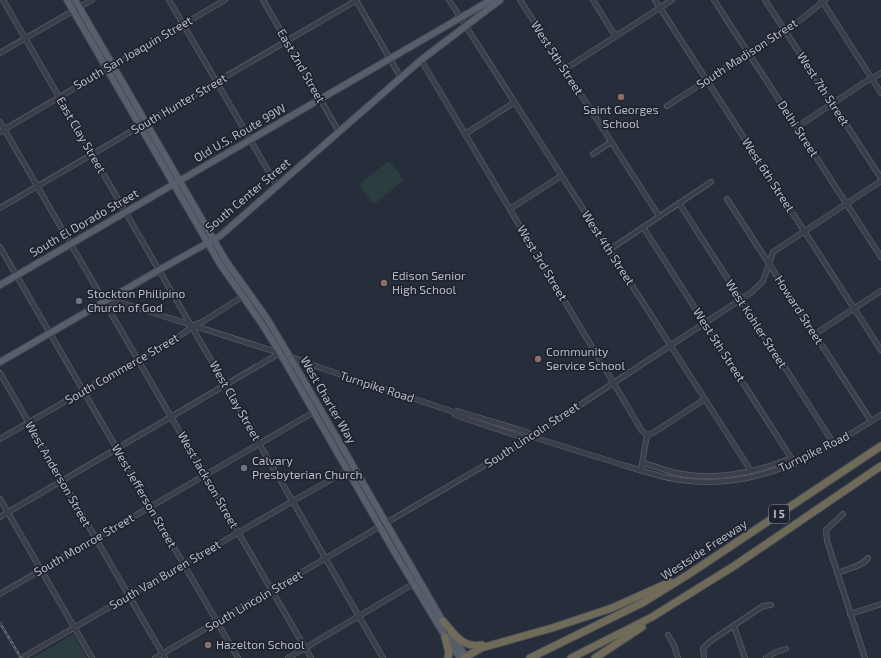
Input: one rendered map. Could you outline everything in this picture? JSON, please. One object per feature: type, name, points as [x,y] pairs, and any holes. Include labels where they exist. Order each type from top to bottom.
[{"type":"highway","points":[[870,453],[881,440]]},
{"type":"highway","name":"Westside Freeway","points":[[530,658],[644,602],[689,574],[881,446]]},
{"type":"highway","name":"I 5","points":[[571,658],[652,617],[734,566],[881,466]]},
{"type":"highway","points":[[464,658],[481,648],[612,608],[689,574]]},
{"type":"highway","points":[[595,658],[642,627],[652,617]]},
{"type":"highway","points":[[443,621],[461,641],[468,645],[477,646],[504,641]]},
{"type":"highway","points":[[445,637],[449,653],[448,658]]},
{"type":"main road","points":[[67,0],[143,125],[174,184],[211,241]]},
{"type":"main road","points":[[75,0],[80,7],[109,67]]},
{"type":"main road","name":"Old U.S. Route 99W","points":[[180,180],[390,58],[461,19],[491,0]]},
{"type":"main road","points":[[466,25],[500,0]]},
{"type":"main road","name":"South Center Street","points":[[0,362],[220,236],[421,60],[466,25]]},
{"type":"main road","points":[[143,125],[180,180],[211,241]]},
{"type":"main road","name":"South El Dorado Street","points":[[0,285],[180,180]]},
{"type":"main road","name":"West Charter Way","points":[[211,241],[220,264],[260,321],[280,353],[445,637],[464,658]]},
{"type":"main road","name":"West Charter Way","points":[[211,241],[266,317],[464,658]]},
{"type":"main road","points":[[314,412],[318,412],[327,426],[330,426]]},
{"type":"main road","points":[[348,470],[352,471],[359,483],[364,486]]},
{"type":"main road","points":[[413,584],[420,587],[428,603],[434,606]]},
{"type":"street","name":"East Clay Street","points":[[3,0],[159,270]]},
{"type":"street","points":[[0,54],[92,0]]},
{"type":"street","points":[[169,0],[277,186]]},
{"type":"street","name":"South San Joaquin Street","points":[[2,130],[225,0]]},
{"type":"street","name":"East 2nd Street","points":[[263,0],[339,132]]},
{"type":"street","points":[[356,0],[401,78]]},
{"type":"street","name":"South Hunter Street","points":[[0,208],[356,0]]},
{"type":"street","name":"West 4th Street","points":[[449,0],[751,471]]},
{"type":"street","name":"West 5th Street","points":[[520,0],[659,216]]},
{"type":"street","points":[[593,0],[612,31],[617,35]]},
{"type":"street","name":"West 6th Street","points":[[655,0],[881,350]]},
{"type":"street","points":[[565,69],[672,0]]},
{"type":"street","name":"Delhi Street","points":[[714,0],[881,257]]},
{"type":"street","name":"West 7th Street","points":[[766,0],[881,178]]},
{"type":"street","points":[[823,1],[881,93]]},
{"type":"street","name":"South Madison Street","points":[[668,106],[809,14],[823,1]]},
{"type":"street","name":"West 3rd Street","points":[[421,60],[613,383],[642,431],[647,435]]},
{"type":"street","points":[[797,127],[832,103],[881,73]]},
{"type":"street","points":[[465,134],[515,102]]},
{"type":"street","name":"West Jackson Street","points":[[0,122],[2,130],[38,186],[311,658]]},
{"type":"street","points":[[593,154],[611,142]]},
{"type":"street","points":[[510,209],[561,176]]},
{"type":"street","name":"South Lincoln Street","points":[[155,658],[164,656],[217,622],[387,524],[533,437],[741,300],[759,286],[766,273],[773,252],[881,181]]},
{"type":"street","points":[[609,250],[710,182]]},
{"type":"street","name":"Howard Street","points":[[727,199],[871,422]]},
{"type":"street","name":"West Kohler Street","points":[[679,204],[834,444]]},
{"type":"street","name":"West 5th Street","points":[[643,227],[795,464]]},
{"type":"street","name":"West Jefferson Street","points":[[0,247],[238,658]]},
{"type":"street","name":"West Clay Street","points":[[159,270],[383,658]]},
{"type":"street","points":[[815,334],[881,291]]},
{"type":"street","name":"South Commerce Street","points":[[0,439],[192,326],[202,322],[242,297]]},
{"type":"street","name":"Turnpike Road","points":[[105,302],[119,302],[280,353],[454,412],[457,411],[509,426],[527,432],[533,437],[641,470],[682,480],[720,482],[760,476],[795,464],[834,444],[881,415]]},
{"type":"street","points":[[0,517],[280,353]]},
{"type":"street","name":"West Anderson Street","points":[[0,373],[164,656]]},
{"type":"street","points":[[641,470],[647,435],[705,399]]},
{"type":"street","name":"South Monroe Street","points":[[0,594],[314,412]]},
{"type":"street","name":"Turnpike Road","points":[[454,412],[455,415],[524,438],[533,437]]},
{"type":"street","points":[[643,463],[698,476],[723,476],[751,471],[783,462],[791,458]]},
{"type":"street","name":"South Van Buren Street","points":[[25,656],[348,470]]},
{"type":"street","points":[[0,499],[92,658]]},
{"type":"street","points":[[842,514],[826,530],[827,541],[865,658]]},
{"type":"street","points":[[837,573],[859,565],[868,558]]},
{"type":"street","points":[[288,658],[413,584]]},
{"type":"street","points":[[850,614],[881,604]]},
{"type":"street","points":[[704,658],[703,648],[763,606],[771,605]]},
{"type":"street","points":[[734,626],[745,658]]},
{"type":"street","points":[[668,634],[674,645],[678,658]]},
{"type":"street","points":[[766,658],[776,652],[786,649]]},
{"type":"shaded area","points":[[389,161],[404,180],[374,204],[359,185]]},
{"type":"shaded area","points":[[73,634],[87,658],[33,658]]},
{"type":"railway","points":[[0,623],[21,658]]},
{"type":"place","name":"Saint Georges School","points":[[621,97]]},
{"type":"place","name":"Edison Senior High School","points":[[384,283]]},
{"type":"place","name":"Stockton Philipino Church of God","points":[[79,301]]},
{"type":"place","name":"Community Service School","points":[[538,359]]},
{"type":"place","name":"Calvary Presbyterian Church","points":[[244,468]]},
{"type":"place","name":"Hazelton School","points":[[208,645]]}]
